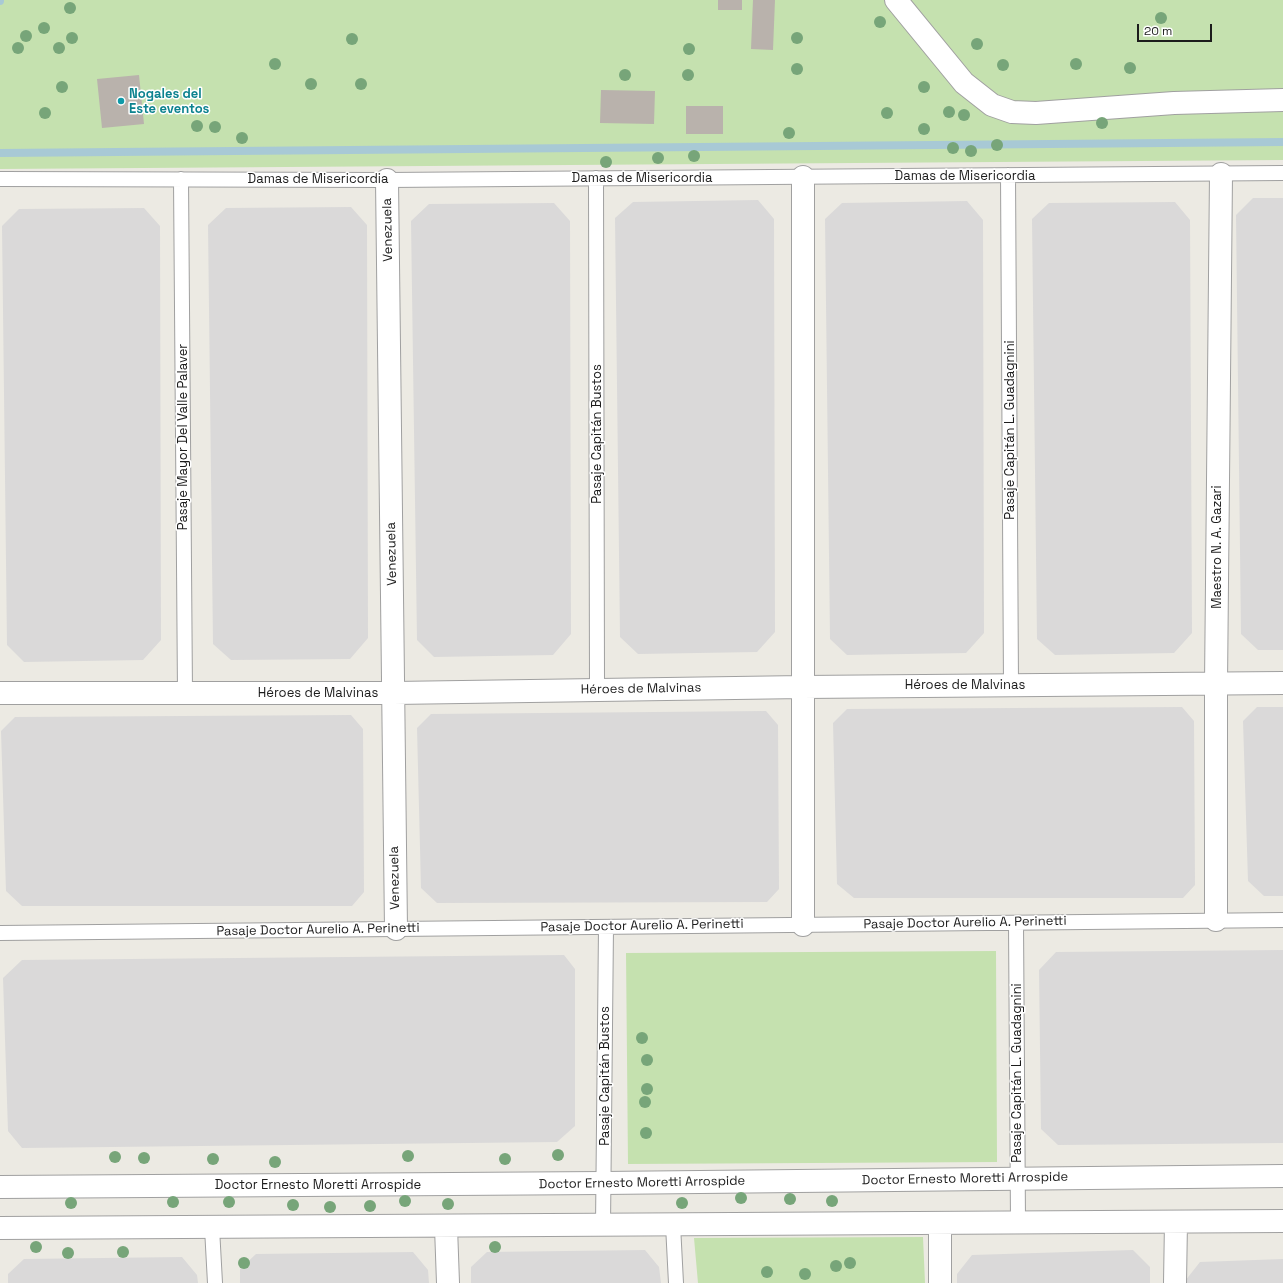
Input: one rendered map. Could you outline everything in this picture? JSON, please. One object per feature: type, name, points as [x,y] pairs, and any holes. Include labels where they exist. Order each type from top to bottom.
[{"type":"street","points":[[896,0],[964,84],[992,105],[1012,112],[1036,113],[1174,102],[1283,100]]},
{"type":"street","name":"Maestro N. A. Gazari","points":[[1216,920],[1216,684],[1221,174]]},
{"type":"street","points":[[803,177],[803,924]]},
{"type":"street","name":"Venezuela","points":[[387,180],[396,929]]},
{"type":"street","name":"Héroes de Malvinas","points":[[0,693],[394,693],[803,687],[1283,683]]},
{"type":"street","name":"Doctor Ernesto Moretti Arrospide","points":[[0,1187],[603,1184],[1283,1176]]},
{"type":"street","points":[[0,1228],[446,1227],[1283,1221]]},
{"type":"street","points":[[1175,1283],[1176,1222]]},
{"type":"street","points":[[940,1223],[940,1283]]},
{"type":"street","points":[[446,1227],[448,1283]]},
{"type":"lane","name":"Damas de Misericordia","points":[[0,179],[387,180],[1283,173]]},
{"type":"lane","name":"Pasaje Capitán L. Guadagnini","points":[[1008,175],[1011,685]]},
{"type":"lane","name":"Pasaje Capitán Bustos","points":[[596,178],[597,690]]},
{"type":"lane","name":"Pasaje Mayor Del Valle Palaver","points":[[181,179],[185,694]]},
{"type":"lane","name":"Pasaje Doctor Aurelio A. Perinetti","points":[[0,933],[1283,920]]},
{"type":"lane","name":"Pasaje Capitán L. Guadagnini","points":[[1016,923],[1018,1222]]},
{"type":"lane","name":"Pasaje Capitán Bustos","points":[[603,1225],[606,927]]},
{"type":"lane","points":[[673,1225],[676,1283]]},
{"type":"lane","points":[[212,1228],[216,1283]]},
{"type":"shaded area","points":[[1253,198],[1283,198],[1283,650],[1258,650],[1241,634],[1236,215]]},
{"type":"shaded area","points":[[758,200],[774,219],[775,632],[757,652],[638,654],[620,637],[615,218],[633,202]]},
{"type":"shaded area","points":[[967,201],[983,220],[984,633],[966,653],[847,655],[830,639],[825,219],[842,203]]},
{"type":"shaded area","points":[[1175,202],[1190,220],[1192,633],[1174,653],[1055,655],[1037,639],[1032,219],[1049,203]]},
{"type":"shaded area","points":[[554,203],[570,221],[571,634],[553,655],[434,657],[417,640],[411,221],[429,204]]},
{"type":"shaded area","points":[[351,207],[367,225],[368,638],[350,659],[231,660],[213,644],[208,225],[226,208]]},
{"type":"shaded area","points":[[144,208],[160,226],[161,640],[143,660],[24,662],[7,645],[2,226],[19,209]]},
{"type":"shaded area","points":[[1182,707],[1194,721],[1195,885],[1183,898],[854,898],[837,884],[833,723],[847,709]]},
{"type":"shaded area","points":[[1257,707],[1283,707],[1283,896],[1264,896],[1248,881],[1243,721]]},
{"type":"shaded area","points":[[766,711],[778,725],[779,889],[767,902],[437,903],[421,888],[417,728],[431,714]]},
{"type":"shaded area","points":[[351,715],[363,729],[364,892],[352,906],[22,906],[6,891],[1,731],[15,717]]},
{"type":"shaded area","points":[[1283,950],[1283,1143],[1058,1145],[1041,1129],[1039,970],[1056,952]]},
{"type":"shaded area","points":[[564,955],[575,969],[575,1126],[557,1142],[22,1148],[8,1131],[3,978],[22,960]]},
{"type":"shaded area","points":[[645,1250],[659,1267],[661,1283],[471,1283],[471,1267],[487,1252]]},
{"type":"shaded area","points":[[1133,1250],[1150,1267],[1150,1283],[957,1283],[957,1274],[972,1255]]},
{"type":"shaded area","points":[[413,1252],[428,1270],[429,1283],[240,1283],[240,1269],[256,1254]]},
{"type":"shaded area","points":[[182,1257],[197,1275],[198,1283],[8,1283],[8,1274],[24,1259]]},
{"type":"shaded area","points":[[1283,1259],[1283,1283],[1186,1283],[1185,1281],[1200,1262]]},
{"type":"green space","points":[[0,0],[1283,0],[1283,160],[0,169]]},
{"type":"green space","points":[[996,951],[997,1162],[628,1164],[626,953]]},
{"type":"green space","points":[[923,1237],[925,1283],[698,1283],[694,1238]]},
{"type":"building","points":[[718,0],[742,0],[742,10],[718,10]]},
{"type":"building","points":[[753,0],[775,0],[773,50],[751,49]]},
{"type":"building","name":"Nogales del Este eventos","points":[[139,75],[144,124],[102,128],[97,79]]},
{"type":"building","points":[[601,90],[655,91],[654,124],[600,123]]},
{"type":"building","points":[[686,106],[723,106],[723,134],[686,134]]},
{"type":"waterway","points":[[0,153],[1283,142]]},
{"type":"place","name":"Nogales del Este eventos","points":[[121,101]]}]
